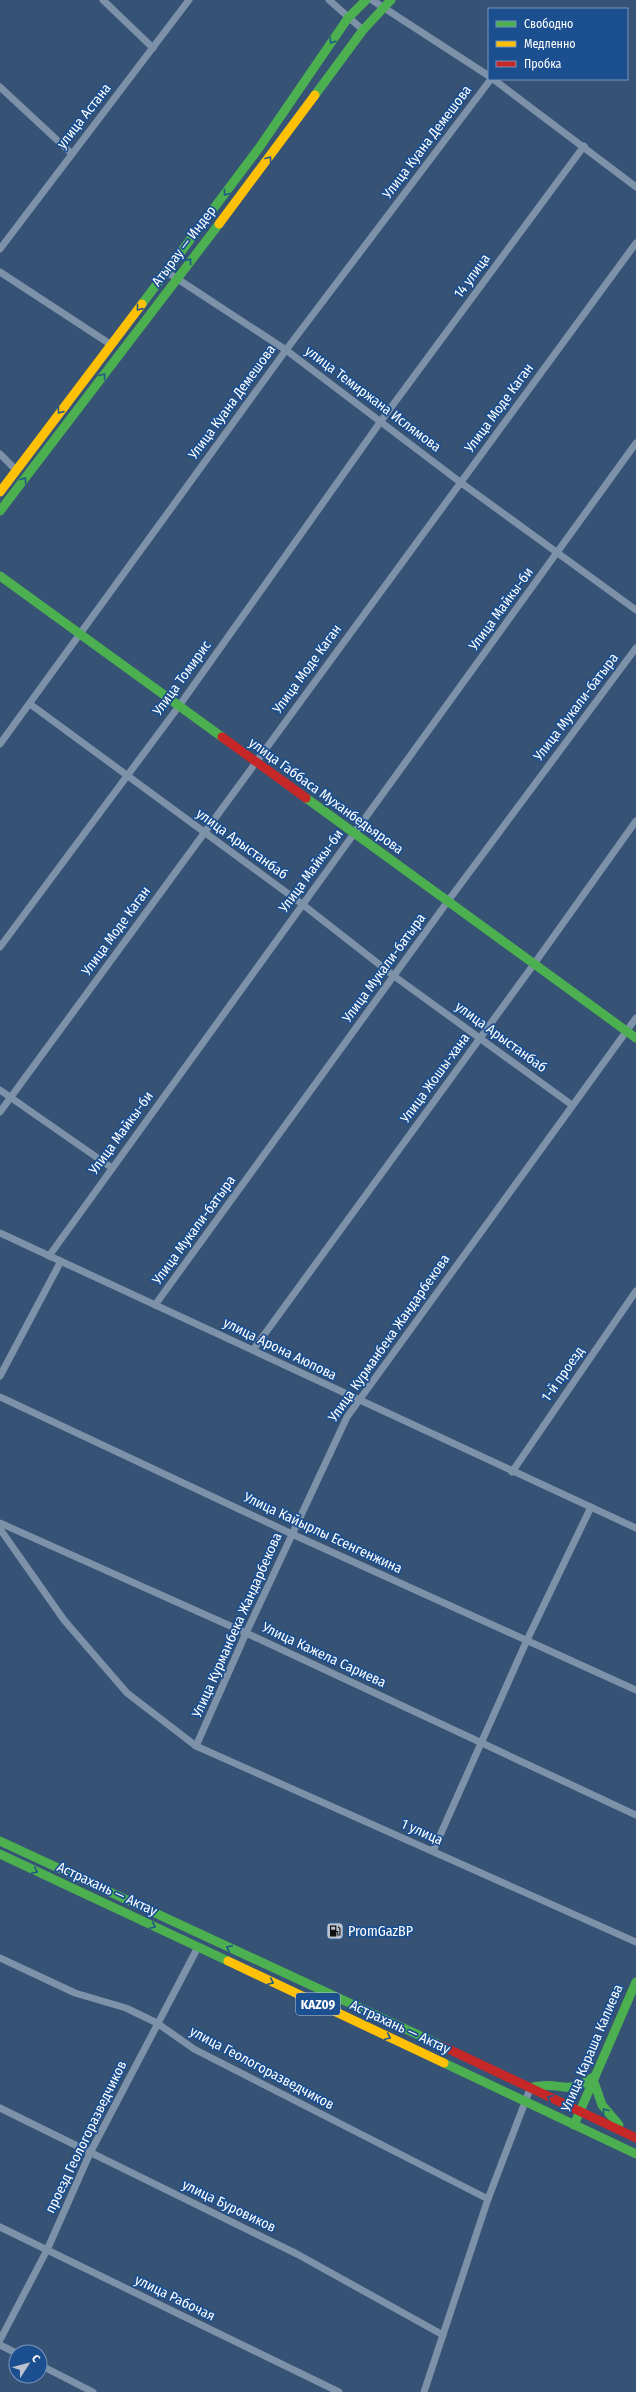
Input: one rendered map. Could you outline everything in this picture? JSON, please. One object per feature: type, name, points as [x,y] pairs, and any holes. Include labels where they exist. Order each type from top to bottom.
[{"type":"main road","name":"Атырау — Индер","points":[[0,492],[259,148],[348,18],[366,0]]},
{"type":"main road","name":"Атырау — Индер","points":[[0,511],[270,157],[363,30],[385,9],[391,0]]},
{"type":"main road","name":"улица Габбаса Муханбедьярова","points":[[0,576],[636,1038]]},
{"type":"main road","name":"Астрахань — Актау","points":[[0,1841],[633,2137]]},
{"type":"main road","name":"Астрахань — Актау","points":[[0,1854],[636,2154]]},
{"type":"main road","name":"Улица Караша Калиева","points":[[574,2125],[636,1982]]},
{"type":"main road","points":[[530,2088],[540,2086],[570,2090],[584,2085],[594,2078],[599,2103],[603,2109],[633,2137]]},
{"type":"street","points":[[103,0],[153,48]]},
{"type":"street","name":"улица Астана","points":[[0,249],[71,153],[189,0]]},
{"type":"street","points":[[329,0],[363,30]]},
{"type":"street","points":[[372,0],[488,75]]},
{"type":"street","name":"Улица Куана Демешова","points":[[0,744],[286,350],[491,80]]},
{"type":"street","points":[[493,80],[584,146],[636,187]]},
{"type":"street","points":[[0,86],[71,153]]},
{"type":"street","name":"14 улица","points":[[381,421],[584,146]]},
{"type":"street","name":"Улица Моде Каган","points":[[0,1112],[636,243]]},
{"type":"street","points":[[0,272],[110,344]]},
{"type":"street","name":"улица Темиржана Ислямова","points":[[167,272],[286,350],[460,482],[636,610]]},
{"type":"street","name":"Улица Томирис","points":[[0,947],[178,706],[381,421]]},
{"type":"street","name":"Улица Майкы-би","points":[[49,1256],[636,443]]},
{"type":"street","points":[[0,454],[16,470]]},
{"type":"street","name":"Улица Мукали-батыра","points":[[155,1305],[448,901],[636,648]]},
{"type":"street","name":"улица Арыстанбаб","points":[[30,704],[128,774],[302,904],[394,976],[572,1105]]},
{"type":"street","name":"Улица Жошы-хана","points":[[253,1350],[481,1038],[636,821]]},
{"type":"street","name":"Улица Курманбека Жандарбекова","points":[[196,1746],[246,1633],[346,1417],[636,1018]]},
{"type":"street","points":[[0,1090],[112,1168]]},
{"type":"street","name":"улица Арона Аюпова","points":[[0,1233],[253,1350],[358,1401],[636,1528]]},
{"type":"street","points":[[0,1376],[61,1261]]},
{"type":"street","name":"1-й проезд","points":[[512,1472],[636,1291]]},
{"type":"street","name":"Улица Кайырлы Есенгенжина","points":[[0,1396],[292,1534],[636,1690]]},
{"type":"street","points":[[433,1851],[527,1640],[591,1507]]},
{"type":"street","name":"Улица Кажела Сариева","points":[[0,1523],[246,1633],[636,1814]]},
{"type":"street","name":"1 улица","points":[[0,1529],[64,1620],[126,1693],[196,1746],[636,1942]]},
{"type":"street","name":"проезд Геологоразведчиков","points":[[0,2340],[47,2250],[90,2153],[198,1947]]},
{"type":"street","name":"улица Геологоразведчиков","points":[[0,1958],[75,1993],[126,2008],[157,2023],[194,2049],[431,2172],[488,2199]]},
{"type":"street","points":[[424,2392],[488,2199],[526,2102],[530,2088]]},
{"type":"street","name":"улица Буровиков","points":[[0,2108],[297,2254],[443,2335]]},
{"type":"street","name":"улица Рабочая","points":[[0,2227],[339,2392]]},
{"type":"street","points":[[48,2369],[93,2392]]},
{"type":"traffic: fast","points":[[142,304],[259,148],[348,18],[366,0]]},
{"type":"traffic: fast","points":[[315,95],[363,30],[391,0]]},
{"type":"traffic: fast","points":[[0,511],[219,224]]},
{"type":"traffic: fast","points":[[0,576],[222,737]]},
{"type":"traffic: fast","points":[[306,798],[636,1038]]},
{"type":"traffic: fast","points":[[0,1841],[440,2045]]},
{"type":"traffic: fast","points":[[0,1854],[228,1961]]},
{"type":"traffic: fast","points":[[574,2125],[636,1982]]},
{"type":"traffic: fast","points":[[444,2063],[636,2154]]},
{"type":"traffic: fast","points":[[533,2087],[543,2085],[564,2087],[576,2086],[585,2083],[595,2076]]},
{"type":"traffic: fast","points":[[593,2079],[602,2105],[619,2125]]},
{"type":"traffic: slow","points":[[219,224],[315,95]]},
{"type":"traffic: slow","points":[[0,492],[142,304]]},
{"type":"traffic: slow","points":[[228,1961],[444,2063]]},
{"type":"traffic: jam","points":[[222,737],[306,798]]},
{"type":"traffic: jam","points":[[440,2045],[636,2138]]},
{"type":"place","name":"PromGazBP","points":[[335,1931]]}]
